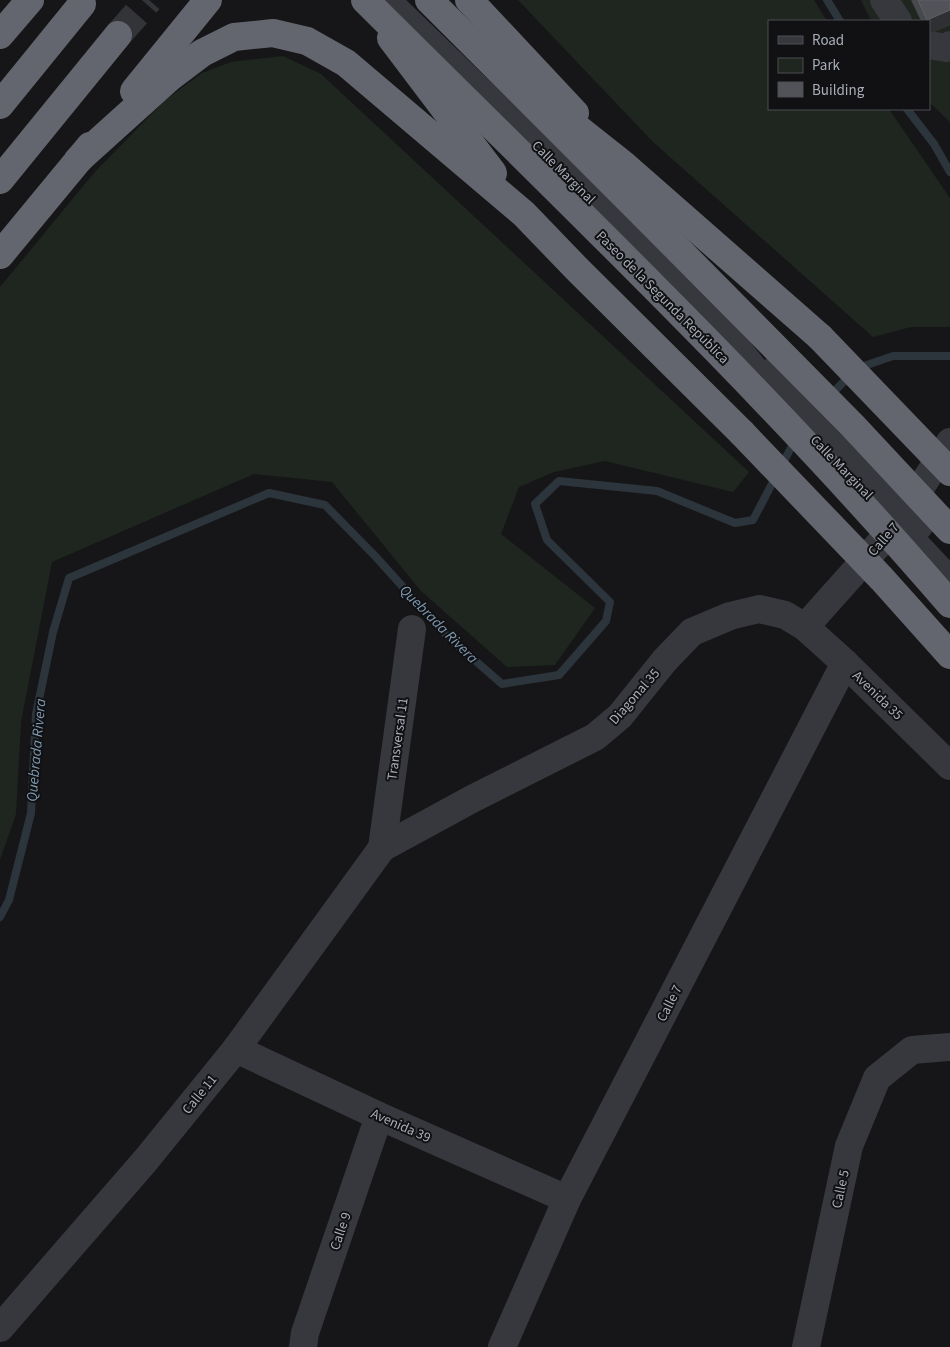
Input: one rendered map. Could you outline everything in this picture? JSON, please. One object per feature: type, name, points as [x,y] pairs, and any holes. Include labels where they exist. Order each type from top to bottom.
[{"type":"highway","points":[[4,30],[24,0]]},
{"type":"highway","points":[[4,30],[30,0]]},
{"type":"highway","points":[[0,254],[208,0]]},
{"type":"highway","points":[[363,0],[524,214]]},
{"type":"highway","name":"Paseo de la Segunda República","points":[[363,0],[720,353],[859,501],[950,604]]},
{"type":"highway","points":[[414,0],[624,165],[820,337],[950,472]]},
{"type":"highway","points":[[429,0],[838,411],[950,530]]},
{"type":"highway","points":[[469,0],[624,165]]},
{"type":"highway","points":[[0,105],[82,4]]},
{"type":"highway","points":[[78,160],[169,78],[202,53],[234,37],[273,33],[307,41],[346,63],[524,214],[742,433],[882,578],[950,655]]},
{"type":"highway","points":[[0,180],[118,35]]},
{"type":"street","name":"Calle Marginal","points":[[386,0],[564,172],[861,475],[901,518],[950,581]]},
{"type":"street","points":[[884,0],[897,20]]},
{"type":"street","points":[[930,45],[946,48],[950,45]]},
{"type":"street","name":"Calle 7","points":[[805,627],[901,518],[950,442]]},
{"type":"street","name":"Calle Marginal","points":[[901,518],[950,560]]},
{"type":"street","name":"Diagonal 35","points":[[382,848],[472,799],[595,737],[620,716],[665,660],[692,632],[730,616],[759,610],[785,615],[805,627]]},
{"type":"street","name":"Avenida 35","points":[[805,627],[845,663],[950,766]]},
{"type":"street","name":"Transversal 11","points":[[382,848],[412,629]]},
{"type":"street","name":"Calle 7","points":[[502,1347],[567,1199],[845,663]]},
{"type":"street","name":"Calle 11","points":[[0,1328],[145,1161],[236,1049],[382,848]]},
{"type":"street","name":"Calle 5","points":[[806,1347],[850,1146],[877,1078],[912,1050],[950,1047]]},
{"type":"street","name":"Avenida 39","points":[[236,1049],[378,1116],[567,1199]]},
{"type":"street","name":"Calle 9","points":[[303,1347],[305,1333],[378,1116]]},
{"type":"green space","points":[[518,0],[814,0],[826,20],[768,20],[768,110],[890,110],[950,198],[950,327],[911,327],[873,337],[653,142]]},
{"type":"green space","points":[[861,0],[950,0],[950,122],[930,103],[930,20],[871,20]]},
{"type":"green space","points":[[283,56],[321,74],[749,472],[733,492],[605,461],[554,472],[519,487],[501,534],[595,608],[555,665],[507,667],[421,591],[332,482],[254,474],[52,562],[21,722],[16,814],[0,860],[0,287],[93,174],[164,101],[202,73],[231,62]]},
{"type":"building","points":[[918,0],[950,0],[950,10],[927,20]]},
{"type":"waterway","points":[[827,0],[839,20]]},
{"type":"waterway","points":[[908,110],[934,144],[950,172]]},
{"type":"waterway","name":"Quebrada Rivera","points":[[858,368],[893,356],[950,356]]},
{"type":"waterway","name":"Quebrada Rivera","points":[[830,396],[850,375]]},
{"type":"waterway","name":"Quebrada Rivera","points":[[0,917],[9,900],[31,813],[36,714],[53,632],[69,578],[269,493],[325,505],[376,557],[447,636],[502,684],[559,675],[606,621],[610,602],[547,540],[535,504],[559,481],[657,491],[735,523],[753,520],[795,440]]},
{"type":"tunnel","points":[[118,35],[149,0]]}]
